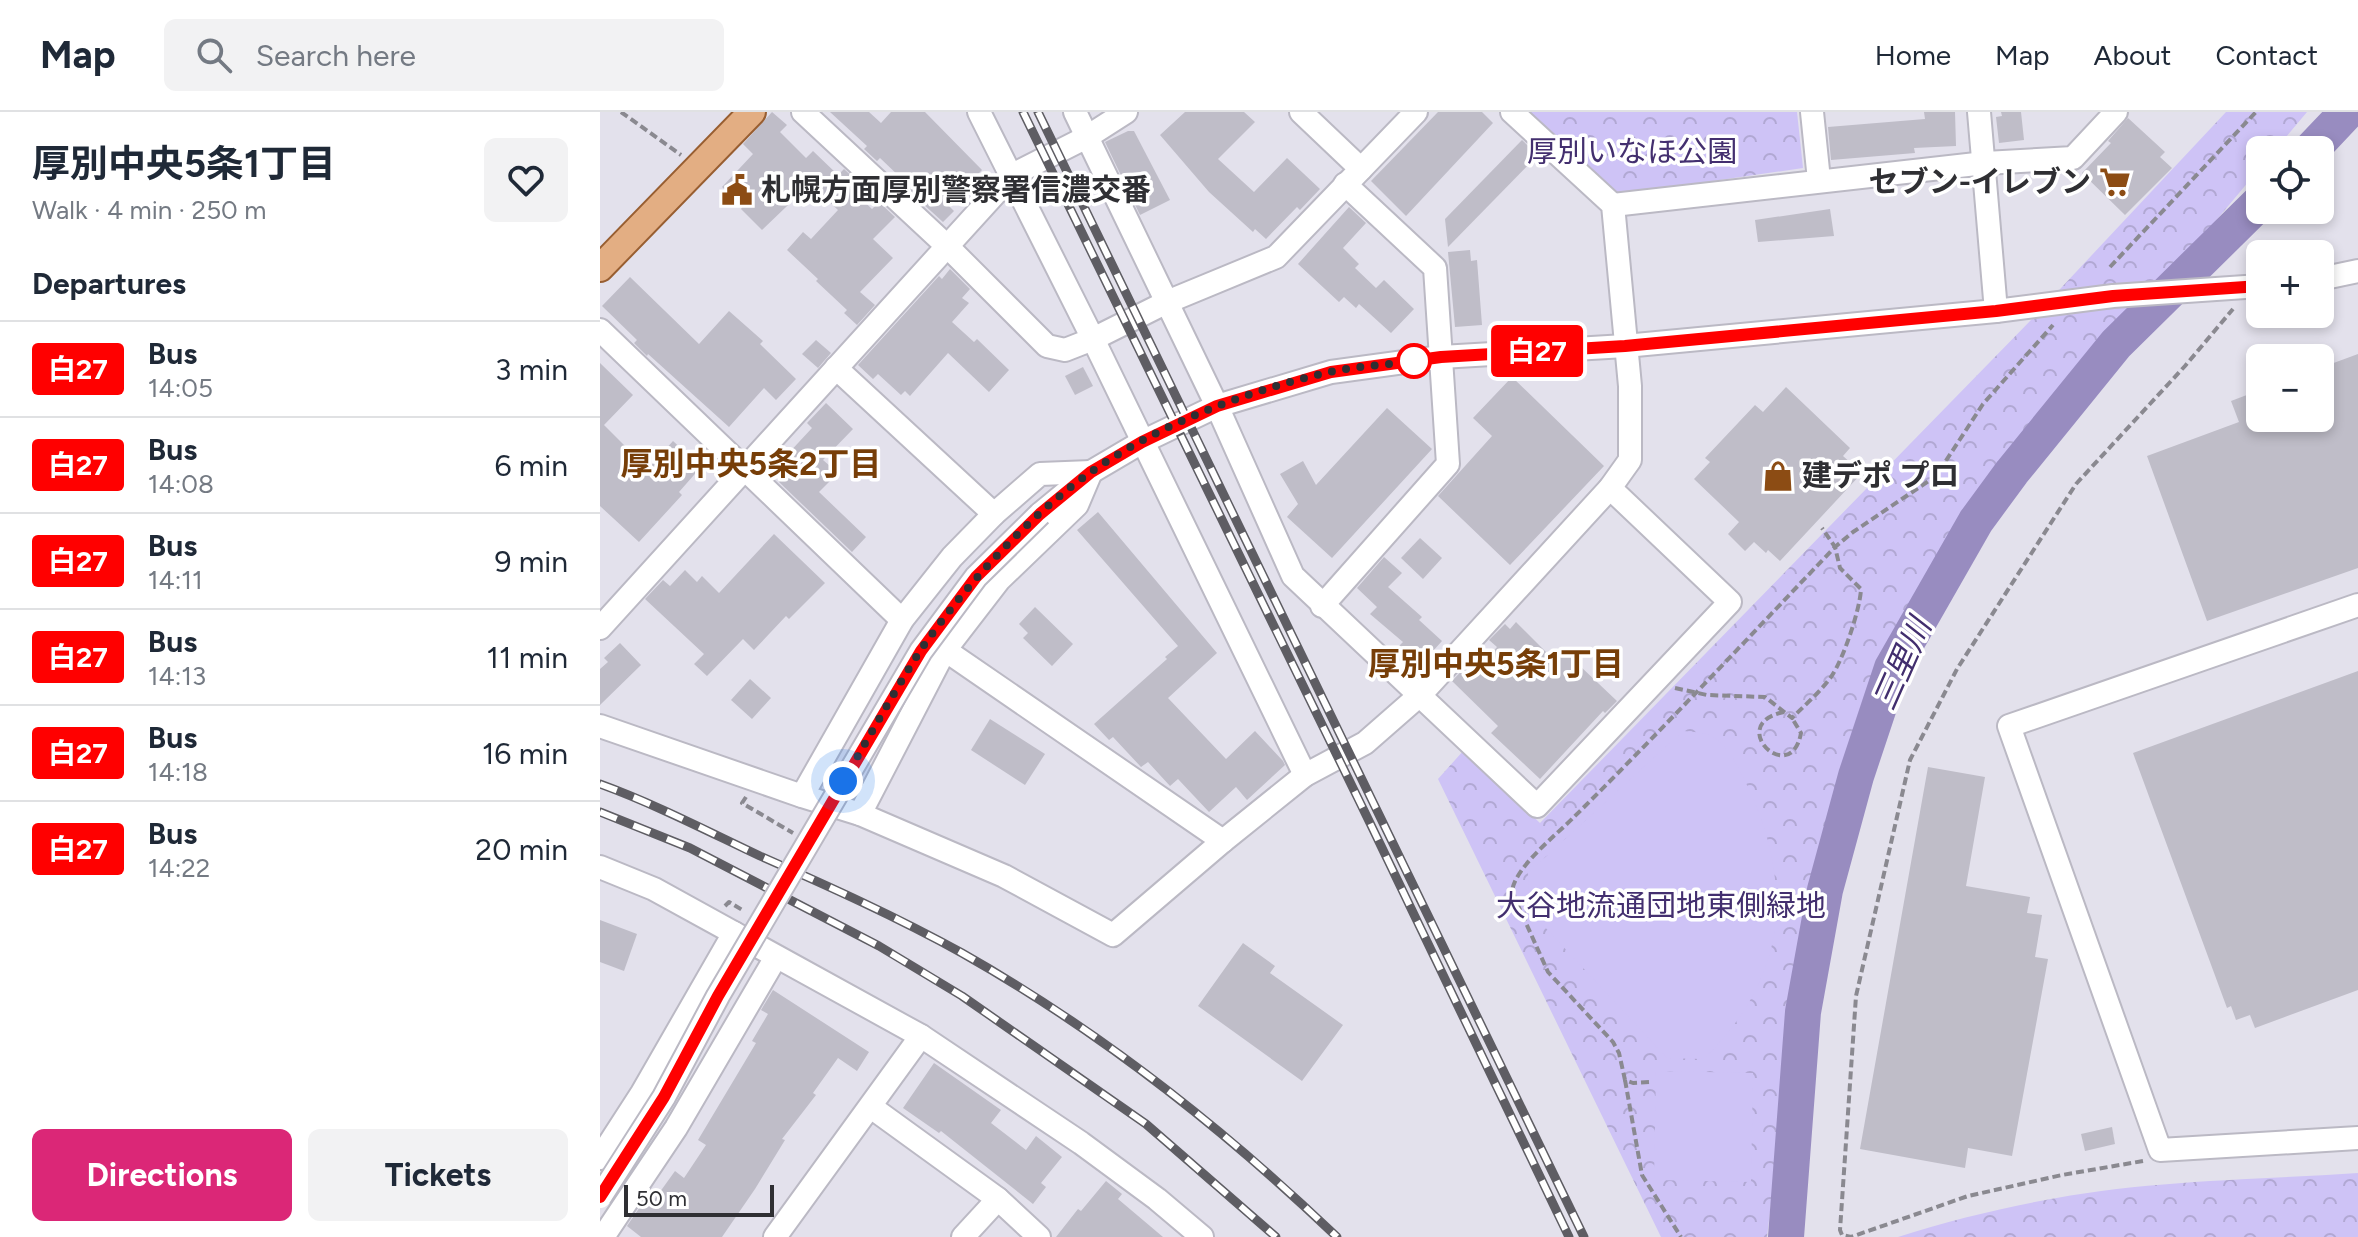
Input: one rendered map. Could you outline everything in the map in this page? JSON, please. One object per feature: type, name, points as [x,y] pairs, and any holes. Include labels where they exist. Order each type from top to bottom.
[{"type":"main road","points":[[601,265],[752,112]]},
{"type":"street","points":[[803,112],[947,246],[1047,346],[1065,350],[1167,302],[1276,257],[1416,112]]},
{"type":"street","points":[[979,112],[1305,775]]},
{"type":"street","points":[[1075,112],[1217,406],[1293,576],[1537,806],[1730,602],[1610,488]]},
{"type":"street","points":[[600,628],[1012,175],[1087,137],[1126,112]]},
{"type":"street","points":[[1301,112],[1435,268],[1448,464],[1322,606]]},
{"type":"street","points":[[600,726],[860,814],[1004,876],[1113,935],[1305,775],[1365,743],[1421,694],[1610,488],[1630,460],[1630,386],[1613,205],[1512,112]]},
{"type":"street","points":[[1812,112],[1819,180]]},
{"type":"street","points":[[1979,112],[1996,311]]},
{"type":"street","points":[[1613,205],[1985,163],[2073,158],[2116,112]]},
{"type":"street","points":[[2334,276],[2358,271]]},
{"type":"street","points":[[600,1197],[664,1097],[718,996],[921,651],[976,577],[1040,514],[1091,472],[1142,442],[1217,406],[1331,372],[1441,357],[1625,346],[1996,311],[2113,296],[2239,288]]},
{"type":"street","points":[[600,330],[902,620]]},
{"type":"street","points":[[836,368],[994,514]]},
{"type":"street","points":[[802,796],[902,620],[952,557],[994,514],[1040,474],[1091,472]]},
{"type":"street","points":[[860,814],[945,650],[999,580],[1077,505],[1091,472]]},
{"type":"street","points":[[2358,605],[2009,726],[2160,1150],[2358,1138]]},
{"type":"street","points":[[945,650],[1223,841]]},
{"type":"street","points":[[600,867],[654,889],[921,1036],[1081,1143],[1157,1199],[1202,1237]]},
{"type":"street","points":[[600,1158],[642,1093],[734,933]]},
{"type":"street","points":[[603,1237],[676,1128],[776,957]]},
{"type":"street","points":[[775,1237],[921,1036]]},
{"type":"street","points":[[871,1107],[998,1199],[1039,1237]]},
{"type":"street","points":[[963,1237],[998,1199]]},
{"type":"path","points":[[621,112],[699,169]]},
{"type":"path","points":[[2110,267],[2256,112]]},
{"type":"path","points":[[2160,1150],[2142,1162],[2062,1175],[1968,1196],[1851,1237],[1842,1235],[1840,1230],[1856,996],[1910,760],[1957,669],[2076,484],[2229,316],[2239,288]]},
{"type":"path","points":[[1681,1237],[1642,1175],[1619,1053],[1613,1042],[1548,972],[1512,892],[1513,882],[1550,841],[1655,738],[1835,547],[1936,476],[1983,404],[2053,325]]},
{"type":"path","points":[[1792,718],[1833,674],[1860,605],[1861,589],[1840,568],[1835,547],[1822,528]]},
{"type":"path","points":[[1653,684],[1707,695],[1765,697],[1785,712],[1792,718],[1801,733],[1792,751],[1775,756],[1760,742],[1758,733],[1773,715],[1785,712]]},
{"type":"path","points":[[732,792],[747,797],[742,803],[802,838]]},
{"type":"path","points":[[1625,1080],[1649,1082]]},
{"type":"green space","name":"厚別いなほ公園","points":[[1523,112],[1797,112],[1803,168],[1617,195]]},
{"type":"green space","name":"大谷地流通団地東側緑地","points":[[2226,112],[2307,112],[2287,136],[2246,136],[2246,185],[1956,531],[1883,657],[1835,789],[1804,924],[1767,1237],[1661,1237],[1438,779],[1464,750],[1540,823],[2031,320]]},
{"type":"green space","points":[[1683,731],[1713,737],[1736,763],[1763,824],[1770,847],[1776,893],[1773,940],[1755,991],[1741,1015],[1704,1059],[1667,1058],[1529,910],[1528,873]]},
{"type":"green space","points":[[1656,1071],[1753,1073],[1751,1182],[1654,1180]]},
{"type":"green space","points":[[2358,1173],[2358,1237],[1898,1237],[1986,1212],[2079,1194],[2159,1185]]},
{"type":"building","points":[[772,112],[787,125],[780,132],[806,158],[813,151],[838,175],[844,169],[857,181],[850,188],[872,209],[879,202],[895,217],[873,239],[893,258],[860,292],[875,305],[857,325],[844,313],[847,310],[787,250],[803,232],[811,239],[838,210],[810,184],[762,230],[741,209],[743,206],[722,187],[753,154],[743,144]]},
{"type":"building","points":[[830,112],[869,112],[881,123],[891,112],[925,112],[982,170],[948,205],[954,211],[943,222],[899,182],[902,179],[880,158],[877,161],[864,149],[867,146]]},
{"type":"building","points":[[1185,112],[1244,112],[1255,122],[1218,159],[1254,192],[1287,158],[1320,189],[1300,210],[1297,207],[1266,239],[1255,229],[1253,232],[1209,192],[1160,135]]},
{"type":"building","points":[[1438,112],[1482,112],[1493,123],[1406,216],[1371,181]]},
{"type":"building","points":[[1924,112],[1955,112],[1956,146],[1914,148],[1915,153],[1831,160],[1828,127],[1925,119]]},
{"type":"building","points":[[2001,112],[2021,112],[2024,140],[1999,143],[1996,117],[2002,116]]},
{"type":"building","points":[[2128,118],[2165,152],[2160,157],[2172,168],[2125,215],[2082,173],[2111,143],[2108,141]]},
{"type":"building","points":[[1134,131],[1170,200],[1140,215],[1105,142]]},
{"type":"building","points":[[1522,140],[1538,155],[1448,247],[1445,219]]},
{"type":"building","points":[[1349,207],[1366,223],[1343,248],[1359,264],[1355,268],[1376,288],[1384,280],[1414,309],[1391,333],[1359,304],[1356,308],[1344,297],[1339,302],[1298,264]]},
{"type":"building","points":[[1830,209],[1834,236],[1758,242],[1755,220]]},
{"type":"building","points":[[1470,250],[1471,261],[1477,260],[1482,325],[1455,327],[1448,252]]},
{"type":"building","points":[[950,269],[970,289],[962,298],[969,303],[952,322],[974,342],[977,339],[1009,370],[989,392],[948,353],[910,396],[905,391],[901,395],[878,374],[873,379],[858,365],[939,276],[942,279]]},
{"type":"building","points":[[630,277],[699,344],[729,311],[763,341],[760,344],[796,379],[776,400],[764,388],[729,427],[647,356],[634,343],[637,340],[602,306]]},
{"type":"building","points":[[816,340],[831,353],[818,368],[802,354]]},
{"type":"building","points":[[2358,354],[2358,568],[2207,621],[2147,456],[2239,422],[2231,401],[2246,395],[2246,432],[2334,432],[2334,363]]},
{"type":"building","points":[[600,363],[633,395],[604,425],[648,469],[673,441],[701,467],[679,492],[682,495],[639,542],[600,506]]},
{"type":"building","points":[[1083,367],[1093,386],[1075,395],[1065,376]]},
{"type":"building","points":[[1512,377],[1604,466],[1510,565],[1438,496],[1492,436],[1473,418]]},
{"type":"building","name":"建デポ プロ","points":[[1786,387],[1850,448],[1843,456],[1862,473],[1780,561],[1754,542],[1745,551],[1728,534],[1739,522],[1694,479],[1710,462],[1705,458],[1755,405],[1763,412]]},
{"type":"building","points":[[826,403],[853,429],[823,460],[838,473],[819,492],[866,537],[852,552],[779,482],[781,480],[772,471],[812,428],[807,423]]},
{"type":"building","points":[[1387,408],[1432,449],[1332,558],[1287,517],[1298,504],[1280,474],[1303,461],[1316,485]]},
{"type":"building","points":[[1098,512],[1217,653],[1168,698],[1226,759],[1255,731],[1283,761],[1285,765],[1247,800],[1236,787],[1209,812],[1178,779],[1170,786],[1148,762],[1141,767],[1113,737],[1109,740],[1094,724],[1178,646],[1077,530]]},
{"type":"building","points":[[774,534],[825,583],[789,619],[786,616],[754,650],[743,639],[707,676],[694,664],[704,654],[645,599],[663,580],[670,586],[685,570],[697,582],[702,576],[719,593]]},
{"type":"building","points":[[1420,538],[1442,558],[1423,579],[1401,558]]},
{"type":"building","points":[[1384,557],[1402,573],[1388,587],[1422,617],[1419,620],[1442,641],[1423,662],[1417,662],[1399,646],[1403,642],[1370,614],[1377,607],[1357,588]]},
{"type":"building","points":[[1035,607],[1073,644],[1052,666],[1023,638],[1028,633],[1019,624]]},
{"type":"building","points":[[1516,622],[1552,658],[1561,648],[1617,701],[1605,713],[1603,711],[1540,779],[1491,733],[1498,726],[1452,681],[1472,660],[1480,667],[1497,647],[1489,640],[1505,624],[1510,629]]},
{"type":"building","points":[[620,643],[641,665],[600,705],[600,669],[608,662],[604,658]]},
{"type":"building","points":[[2358,671],[2358,990],[2255,1028],[2250,1015],[2236,1020],[2231,1006],[2227,1008],[2133,753]]},
{"type":"building","points":[[750,679],[771,698],[752,719],[731,700]]},
{"type":"building","points":[[990,719],[1045,754],[1025,785],[971,750]]},
{"type":"building","points":[[1928,767],[1985,777],[1966,886],[2030,897],[2027,913],[2042,915],[2035,957],[2048,959],[2012,1156],[1968,1148],[1965,1168],[1860,1149]]},
{"type":"building","points":[[600,920],[637,934],[624,971],[600,962]]},
{"type":"building","points":[[1243,943],[1275,966],[1270,973],[1343,1025],[1302,1081],[1198,1006]]},
{"type":"building","points":[[773,990],[869,1052],[857,1071],[838,1058],[813,1093],[816,1095],[782,1139],[785,1140],[722,1237],[641,1237],[627,1226],[646,1198],[652,1203],[675,1171],[684,1178],[706,1145],[698,1140],[756,1043],[752,1041],[768,1014],[761,1010]]},
{"type":"building","points":[[934,1063],[1001,1110],[991,1123],[1026,1150],[1036,1136],[1062,1157],[1041,1183],[1046,1187],[1033,1204],[941,1131],[939,1133],[903,1108]]},
{"type":"building","points":[[2112,1127],[2115,1144],[2085,1151],[2081,1134]]},
{"type":"building","points":[[1106,1181],[1122,1194],[1118,1199],[1163,1237],[1056,1237]]},
{"type":"waterway","name":"三里川","points":[[2324,136],[2347,112]]},
{"type":"waterway","name":"三里川","points":[[1786,1237],[1803,1012],[1825,890],[1856,776],[1892,668],[1976,521],[2012,472],[2116,344],[2246,216]]},
{"type":"railway","points":[[1023,112],[1569,1237]]},
{"type":"railway","points":[[1038,112],[1584,1237]]},
{"type":"railway","points":[[600,784],[887,914],[1013,983],[1158,1083],[1250,1158],[1337,1237]]},
{"type":"railway","points":[[600,812],[690,848],[879,946],[962,996],[1146,1124],[1276,1237]]},
{"type":"bus line","name":"白27","points":[[600,1197],[664,1097],[718,996],[921,651],[976,577],[1040,514],[1091,472],[1142,442],[1217,406],[1331,372],[1441,357],[1625,346],[1996,311],[2113,296],[2246,287]]},
{"type":"place","name":"セブン-イレブン","points":[[2115,182]]},
{"type":"place","name":"札幌方面厚別警察署信濃交番","points":[[737,190]]},
{"type":"place","name":"建デポ プロ","points":[[1778,476]]},
{"type":"district","name":"厚別中央5条2丁目","points":[[751,464]]},
{"type":"district","name":"厚別中央5条1丁目","points":[[1496,664]]},
{"type":"route","points":[[843,781],[921,651],[976,577],[1040,514],[1091,472],[1142,442],[1217,406],[1331,372],[1414,361]]}]
